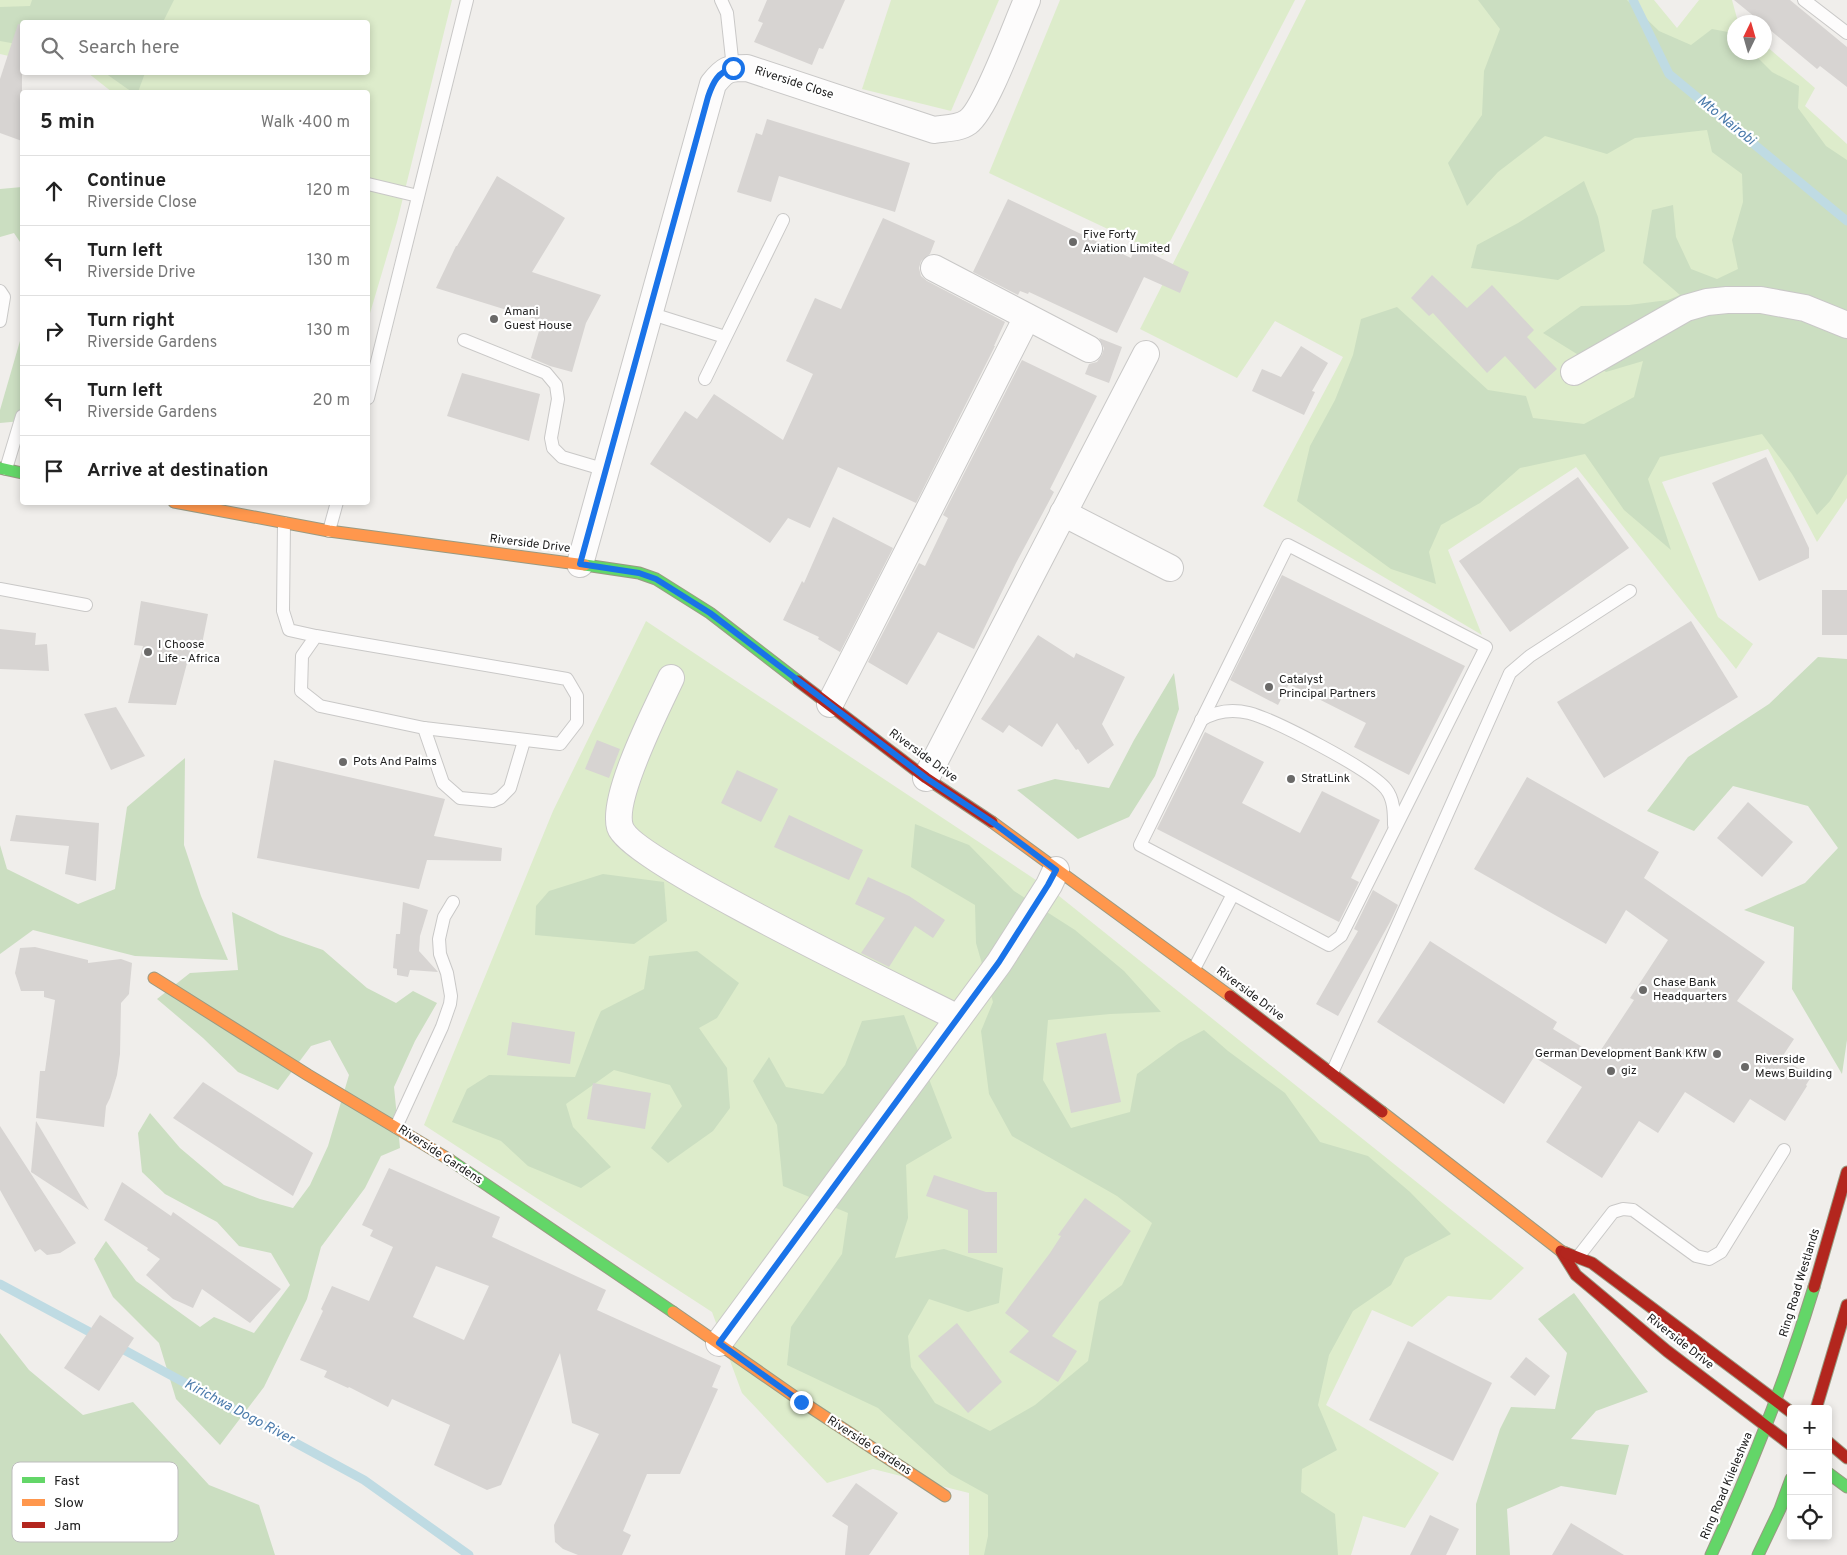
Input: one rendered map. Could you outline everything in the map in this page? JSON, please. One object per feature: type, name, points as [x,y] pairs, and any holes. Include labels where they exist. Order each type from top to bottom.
[{"type":"street","name":"Riverside Close","points":[[733,68],[747,68],[934,130],[960,126],[969,121],[982,105],[1027,0]]},
{"type":"street","points":[[580,564],[708,97],[713,84],[723,71],[733,68]]},
{"type":"street","points":[[934,268],[1089,349]]},
{"type":"street","points":[[1574,372],[1686,308],[1708,302],[1761,300],[1806,308],[1847,325]]},
{"type":"street","points":[[830,704],[1027,317]]},
{"type":"street","points":[[926,778],[1146,354]]},
{"type":"street","points":[[3,469],[20,473]]},
{"type":"street","name":"Riverside Drive","points":[[190,505],[329,531],[580,564],[639,573],[656,579],[710,613],[926,778],[995,824],[1194,969],[1332,1073],[1561,1251],[1592,1263],[1787,1409]]},
{"type":"street","points":[[1063,513],[1170,568]]},
{"type":"street","points":[[670,678],[624,787],[619,819],[623,833],[638,847],[717,895],[958,1018]]},
{"type":"street","points":[[719,1343],[999,962],[1056,870]]},
{"type":"street","name":"Riverside Gardens","points":[[154,978],[308,1075],[449,1159],[719,1343],[801,1402],[945,1496]]},
{"type":"street","name":"Ring Road Westlands","points":[[1767,1427],[1794,1352],[1847,1172]]},
{"type":"street","name":"Riverside Drive","points":[[1561,1251],[1576,1275],[1667,1351],[1787,1442]]},
{"type":"street","points":[[1817,1405],[1847,1305]]},
{"type":"street","name":"Ring Road Kileleshwa","points":[[1712,1555],[1748,1476],[1767,1427]]},
{"type":"street","points":[[1832,1445],[1847,1458]]},
{"type":"street","points":[[1832,1476],[1847,1487]]},
{"type":"street","points":[[1758,1555],[1787,1490]]},
{"type":"lane","points":[[370,390],[467,0]]},
{"type":"lane","points":[[721,0],[727,13],[733,68]]},
{"type":"lane","points":[[1804,0],[1847,32]]},
{"type":"lane","points":[[370,184],[418,196]]},
{"type":"lane","points":[[705,379],[783,220]]},
{"type":"lane","points":[[0,291],[4,297],[0,321]]},
{"type":"lane","points":[[649,313],[726,337]]},
{"type":"lane","points":[[464,340],[546,373],[556,385],[558,399],[551,438],[553,448],[562,457],[606,470]]},
{"type":"lane","points":[[3,469],[20,422]]},
{"type":"lane","points":[[329,531],[336,505]]},
{"type":"lane","points":[[284,523],[283,611],[289,630],[567,679],[577,696],[577,722],[560,744],[424,728],[320,706],[301,692],[302,656],[316,636]]},
{"type":"lane","points":[[1288,545],[1486,647],[1394,829],[1341,936],[1328,945],[1140,845],[1288,545]]},
{"type":"lane","points":[[0,589],[86,605]]},
{"type":"lane","points":[[1332,1073],[1510,673],[1530,656],[1630,591]]},
{"type":"lane","points":[[1201,720],[1215,713],[1248,713],[1303,738],[1359,768],[1387,789],[1394,807],[1394,829]]},
{"type":"lane","points":[[424,728],[443,783],[460,798],[493,801],[505,794],[510,788],[524,741]]},
{"type":"lane","points":[[1194,969],[1233,894]]},
{"type":"lane","points":[[396,1127],[442,1027],[450,1004],[451,996],[440,954],[439,940],[444,917],[453,902]]},
{"type":"lane","points":[[1578,1257],[1613,1212],[1623,1209],[1633,1210],[1696,1256],[1708,1259],[1721,1252],[1784,1150]]},
{"type":"lane","points":[[1832,1355],[1847,1361]]},
{"type":"green space","points":[[0,0],[452,0],[397,222],[370,313],[370,90],[109,90],[91,75],[370,75],[370,20],[20,20],[20,59],[0,54]]},
{"type":"green space","points":[[32,0],[174,0],[164,20],[20,20],[20,45],[0,41],[0,7],[30,6]]},
{"type":"green space","points":[[891,0],[999,0],[951,111],[862,89]]},
{"type":"green space","points":[[1060,0],[1295,0],[1163,255],[989,173]]},
{"type":"green space","points":[[1306,0],[1654,0],[1677,28],[1699,0],[1732,0],[1736,15],[1727,15],[1727,60],[1772,60],[1772,51],[1815,88],[1805,106],[1847,144],[1847,498],[1817,542],[1768,449],[1662,482],[1718,617],[1753,644],[1736,669],[1576,467],[1448,550],[1482,635],[1263,506],[1343,357],[1275,321],[1237,378],[1140,329]]},
{"type":"green space","points":[[1478,0],[1627,0],[1659,31],[1691,45],[1712,29],[1727,32],[1727,60],[1760,60],[1772,72],[1799,86],[1798,108],[1826,146],[1847,160],[1847,474],[1830,501],[1817,515],[1792,474],[1762,434],[1660,457],[1648,479],[1671,550],[1624,510],[1585,454],[1520,468],[1480,503],[1441,525],[1429,552],[1436,584],[1391,569],[1297,501],[1310,446],[1335,400],[1353,355],[1361,319],[1397,307],[1488,390],[1526,396],[1533,418],[1584,424],[1634,397],[1643,361],[1606,372],[1543,333],[1581,306],[1629,305],[1668,300],[1680,295],[1643,263],[1652,210],[1673,205],[1676,237],[1691,269],[1717,279],[1738,269],[1732,240],[1743,202],[1742,174],[1712,152],[1707,130],[1635,138],[1607,154],[1545,136],[1498,172],[1467,206],[1448,163],[1482,115],[1484,71],[1500,29]]},
{"type":"green space","points":[[108,75],[144,75],[139,90],[129,90]]},
{"type":"green space","points":[[1584,181],[1598,217],[1605,251],[1558,280],[1471,268],[1477,245],[1518,223]]},
{"type":"green space","points":[[20,187],[20,242],[14,233],[0,237],[0,189]]},
{"type":"green space","points":[[20,341],[20,421],[0,423],[0,410]]},
{"type":"green space","points":[[646,621],[1054,892],[1524,1268],[1491,1300],[1448,1296],[1412,1327],[1372,1310],[1326,1405],[1439,1473],[1405,1528],[1363,1516],[1351,1555],[969,1555],[969,1493],[873,1469],[827,1483],[742,1393],[712,1312],[424,1125],[553,811]]},
{"type":"green space","points":[[1818,657],[1847,659],[1847,1040],[1842,1074],[1792,989],[1794,927],[1744,910],[1805,883],[1838,848],[1808,806],[1733,786],[1694,831],[1647,811],[1688,757],[1769,704]]},
{"type":"green space","points":[[1174,673],[1179,709],[1155,776],[1129,817],[1078,839],[1017,790],[1055,779],[1109,788],[1134,740]]},
{"type":"green space","points":[[185,758],[184,845],[201,896],[228,960],[135,956],[33,930],[0,954],[0,845],[7,869],[78,904],[115,889],[127,807]]},
{"type":"green space","points":[[915,824],[969,845],[1014,891],[1075,930],[1124,971],[1161,1012],[1110,1014],[1048,1020],[1043,1080],[1071,1128],[1130,1112],[1137,1074],[1179,1043],[1204,1030],[1228,1051],[1285,1093],[1320,1142],[1368,1156],[1410,1192],[1451,1234],[1405,1258],[1391,1285],[1353,1311],[1329,1355],[1318,1405],[1337,1450],[1302,1469],[1301,1492],[1335,1514],[1338,1555],[984,1555],[988,1536],[988,1495],[950,1474],[878,1408],[787,1365],[791,1327],[842,1254],[848,1213],[783,1186],[777,1125],[753,1081],[769,1057],[786,1087],[823,1094],[845,1065],[862,1021],[904,1015],[952,1138],[906,1165],[908,1218],[895,1258],[944,1249],[1003,1268],[999,1303],[968,1312],[929,1299],[908,1336],[911,1367],[935,1403],[990,1431],[1035,1405],[1088,1361],[1099,1302],[1122,1285],[1152,1223],[1117,1196],[1012,1136],[989,1094],[981,1031],[993,1002],[976,943],[975,905],[911,867]]},
{"type":"green space","points":[[603,874],[664,882],[667,921],[634,944],[535,935],[536,906],[549,891]]},
{"type":"green space","points":[[232,912],[280,935],[323,950],[367,988],[396,1003],[413,991],[437,1003],[415,1041],[394,1087],[400,1148],[381,1156],[365,1188],[321,1247],[307,1299],[264,1387],[220,1445],[176,1399],[159,1343],[113,1297],[94,1259],[106,1241],[136,1281],[200,1327],[214,1317],[254,1333],[290,1285],[271,1253],[239,1246],[217,1222],[165,1194],[142,1172],[138,1133],[150,1113],[180,1148],[224,1185],[260,1199],[293,1208],[310,1185],[328,1146],[349,1075],[330,1040],[311,1046],[278,1090],[238,1072],[203,1038],[157,999],[190,973],[238,970]]},
{"type":"green space","points":[[697,951],[739,983],[717,1018],[699,1028],[727,1068],[730,1108],[713,1131],[668,1163],[651,1148],[682,1106],[670,1085],[614,1070],[566,1104],[573,1127],[611,1167],[581,1188],[528,1166],[501,1141],[452,1122],[467,1089],[489,1075],[575,1077],[601,1011],[644,989],[649,956]]},
{"type":"green space","points":[[1574,1293],[1648,1392],[1596,1411],[1571,1439],[1629,1445],[1616,1495],[1561,1486],[1507,1509],[1510,1555],[1476,1555],[1476,1504],[1500,1429],[1511,1407],[1555,1409],[1567,1353],[1538,1319]]},
{"type":"green space","points":[[0,1333],[29,1370],[83,1415],[133,1402],[209,1485],[259,1505],[275,1555],[0,1555]]},
{"type":"building","points":[[767,0],[845,0],[823,49],[819,48],[812,65],[754,42],[763,23],[758,21]]},
{"type":"building","points":[[1734,0],[1790,0],[1847,47],[1847,87],[1820,66],[1817,69],[1772,32],[1772,15],[1752,15]]},
{"type":"building","points":[[18,24],[20,24],[20,75],[22,75],[22,90],[20,90],[20,140],[0,133],[0,79]]},
{"type":"building","points":[[767,119],[910,163],[895,212],[779,176],[771,202],[737,192],[756,133],[762,135]]},
{"type":"building","points":[[497,176],[565,218],[532,272],[601,295],[586,323],[572,372],[531,358],[542,321],[436,288],[456,246]]},
{"type":"building","points":[[1008,199],[1131,258],[1136,246],[1189,272],[1180,293],[1144,277],[1117,333],[1029,292],[1028,294],[1020,291],[1018,295],[973,272]]},
{"type":"building","points":[[883,218],[935,241],[930,254],[921,261],[919,268],[921,276],[927,281],[1005,322],[995,346],[916,503],[838,467],[810,528],[788,518],[770,543],[650,464],[685,411],[697,419],[714,394],[783,440],[813,374],[786,361],[815,298],[841,309]]},
{"type":"building","points":[[1432,275],[1467,308],[1492,285],[1534,330],[1527,337],[1557,369],[1535,389],[1505,356],[1487,373],[1433,313],[1429,316],[1411,298]]},
{"type":"building","points":[[1099,338],[1122,347],[1109,383],[1085,374],[1089,364],[1097,362],[1102,355],[1104,348]]},
{"type":"building","points":[[1301,346],[1328,363],[1312,391],[1315,392],[1304,415],[1252,391],[1262,369],[1281,377]]},
{"type":"building","points":[[1022,360],[1097,396],[1050,489],[1054,492],[1016,563],[974,649],[938,632],[907,685],[868,662],[919,563],[925,566],[948,518],[943,515]]},
{"type":"building","points":[[462,373],[540,394],[529,441],[447,416]]},
{"type":"building","points":[[1766,457],[1809,548],[1809,558],[1759,581],[1712,483]]},
{"type":"building","points":[[1578,477],[1629,548],[1510,632],[1459,561]]},
{"type":"building","points":[[833,517],[893,548],[840,652],[818,639],[819,637],[783,620],[802,581],[804,583]]},
{"type":"building","points":[[1282,575],[1465,666],[1409,775],[1354,747],[1366,723],[1289,684],[1278,705],[1230,680]]},
{"type":"building","points":[[1822,590],[1847,590],[1847,635],[1822,635]]},
{"type":"building","points":[[141,601],[208,614],[201,649],[191,648],[176,705],[128,703],[143,646],[134,645]]},
{"type":"building","points":[[1691,621],[1738,697],[1604,778],[1557,702]]},
{"type":"building","points":[[0,629],[36,633],[35,645],[47,644],[49,671],[0,669]]},
{"type":"building","points":[[1038,635],[1074,658],[1076,653],[1125,677],[1102,724],[1114,745],[1088,764],[1057,723],[1042,747],[1009,725],[1003,733],[981,719]]},
{"type":"building","points":[[116,707],[145,756],[111,770],[84,714]]},
{"type":"building","points":[[1205,732],[1264,762],[1242,803],[1300,833],[1322,791],[1380,820],[1351,878],[1359,882],[1339,922],[1157,829]]},
{"type":"building","points":[[597,740],[620,749],[609,778],[585,769]]},
{"type":"building","points":[[274,760],[445,799],[434,836],[502,848],[501,861],[427,860],[419,889],[257,858]]},
{"type":"building","points":[[737,770],[778,789],[761,822],[721,803]]},
{"type":"building","points":[[1527,777],[1659,852],[1644,878],[1765,962],[1737,1001],[1794,1039],[1782,1057],[1811,1077],[1785,1121],[1750,1099],[1734,1123],[1685,1092],[1658,1133],[1639,1121],[1602,1178],[1546,1142],[1582,1087],[1534,1057],[1504,1104],[1377,1022],[1430,941],[1557,1022],[1553,1029],[1597,1056],[1634,1000],[1630,998],[1668,940],[1626,910],[1606,944],[1474,869]]},
{"type":"building","points":[[1748,802],[1793,842],[1762,877],[1717,838]]},
{"type":"building","points":[[16,815],[99,823],[96,881],[65,874],[69,846],[10,841]]},
{"type":"building","points":[[789,815],[863,850],[849,880],[774,847]]},
{"type":"building","points":[[868,877],[909,896],[945,920],[933,938],[915,926],[889,967],[861,953],[885,918],[855,904]]},
{"type":"building","points":[[1373,890],[1398,905],[1338,1016],[1316,1004],[1358,931],[1354,929]]},
{"type":"building","points":[[403,902],[428,910],[420,936],[419,951],[438,972],[410,970],[408,977],[397,975],[397,969],[393,968],[396,934],[400,934]]},
{"type":"building","points":[[35,947],[88,960],[88,963],[121,959],[132,963],[129,994],[121,1003],[120,1054],[117,1075],[106,1106],[104,1127],[36,1118],[40,1071],[45,1071],[55,1000],[44,997],[44,991],[21,991],[15,973],[20,948]]},
{"type":"building","points":[[512,1022],[575,1032],[570,1064],[507,1055]]},
{"type":"building","points":[[1106,1033],[1121,1102],[1071,1113],[1056,1043]]},
{"type":"building","points":[[203,1082],[313,1153],[293,1196],[173,1118]]},
{"type":"building","points":[[593,1083],[651,1093],[645,1129],[587,1119]]},
{"type":"building","points":[[36,1121],[89,1210],[31,1172]]},
{"type":"building","points":[[0,1126],[76,1243],[60,1253],[47,1255],[40,1249],[35,1252],[0,1190]]},
{"type":"building","points":[[389,1168],[500,1217],[492,1237],[606,1290],[597,1310],[721,1366],[712,1387],[718,1389],[680,1474],[647,1474],[623,1531],[631,1535],[622,1555],[578,1555],[563,1549],[555,1542],[554,1525],[599,1434],[572,1423],[560,1353],[501,1485],[487,1490],[434,1465],[450,1425],[392,1399],[388,1407],[349,1387],[324,1377],[327,1371],[300,1360],[323,1311],[321,1309],[332,1286],[369,1301],[393,1247],[370,1236],[373,1230],[362,1225]],"holes":[[[436,1266],[489,1286],[464,1340],[413,1317]]]},
{"type":"building","points":[[934,1175],[986,1192],[997,1192],[997,1253],[968,1253],[968,1210],[926,1196]]},
{"type":"building","points":[[122,1182],[171,1216],[173,1212],[281,1289],[250,1323],[202,1289],[193,1308],[173,1299],[146,1275],[160,1259],[147,1250],[148,1248],[104,1220]]},
{"type":"building","points":[[1085,1198],[1131,1231],[1052,1336],[1077,1351],[1058,1382],[1009,1352],[1029,1331],[1005,1313],[1050,1253],[1061,1236],[1058,1235]]},
{"type":"building","points":[[100,1315],[134,1338],[99,1391],[64,1368]]},
{"type":"building","points":[[957,1323],[1002,1382],[968,1413],[918,1356]]},
{"type":"building","points":[[1408,1341],[1492,1383],[1453,1461],[1369,1420]]},
{"type":"building","points":[[1526,1357],[1550,1376],[1535,1396],[1510,1377]]},
{"type":"building","points":[[856,1483],[898,1513],[869,1555],[845,1555],[848,1526],[832,1516]]},
{"type":"building","points":[[1430,1515],[1459,1529],[1446,1555],[1410,1555]]},
{"type":"building","points":[[1571,1523],[1624,1555],[1552,1555]]},
{"type":"waterway","name":"Mto Nairobi","points":[[1633,0],[1669,74],[1847,221]]},
{"type":"waterway","name":"Kirichwa Dogo River","points":[[0,1284],[99,1337]]},
{"type":"waterway","name":"Kirichwa Dogo River","points":[[115,1345],[364,1480],[469,1555]]},
{"type":"traffic: fast","points":[[0,468],[20,473]]},
{"type":"traffic: fast","points":[[585,565],[639,573],[656,579],[710,613],[798,681]]},
{"type":"traffic: fast","points":[[450,1160],[673,1312]]},
{"type":"traffic: fast","points":[[1711,1555],[1767,1423],[1814,1287]]},
{"type":"traffic: fast","points":[[1832,1476],[1847,1487]]},
{"type":"traffic: fast","points":[[1758,1555],[1787,1490]]},
{"type":"traffic: slow","points":[[190,505],[329,531],[585,565]]},
{"type":"traffic: slow","points":[[992,822],[1230,996]]},
{"type":"traffic: slow","points":[[154,978],[308,1075],[450,1160]]},
{"type":"traffic: slow","points":[[1382,1112],[1566,1253]]},
{"type":"traffic: slow","points":[[673,1312],[801,1401],[945,1496]]},
{"type":"traffic: jam","points":[[798,681],[926,778],[992,822]]},
{"type":"traffic: jam","points":[[1230,996],[1382,1112]]},
{"type":"traffic: jam","points":[[1814,1287],[1847,1172]]},
{"type":"traffic: jam","points":[[1561,1251],[1576,1275],[1667,1351],[1787,1442]]},
{"type":"traffic: jam","points":[[1566,1253],[1592,1263],[1787,1409]]},
{"type":"traffic: jam","points":[[1817,1405],[1847,1305]]},
{"type":"traffic: jam","points":[[1832,1445],[1847,1458]]},
{"type":"place","name":"Five Forty Aviation Limited","points":[[1073,242]]},
{"type":"place","name":"Amani Guest House","points":[[494,319]]},
{"type":"place","name":"I Choose Life - Africa","points":[[148,652]]},
{"type":"place","name":"Catalyst Principal Partners","points":[[1269,687]]},
{"type":"place","name":"Pots And Palms","points":[[343,762]]},
{"type":"place","name":"StratLink","points":[[1291,779]]},
{"type":"place","name":"Chase Bank Headquarters","points":[[1643,990]]},
{"type":"place","name":"German Development Bank KfW","points":[[1717,1054]]},
{"type":"place","name":"Riverside Mews Building","points":[[1745,1067]]},
{"type":"place","name":"giz","points":[[1611,1071]]},
{"type":"route","points":[[733,68],[723,71],[713,84],[708,97],[580,564],[639,573],[656,579],[710,613],[926,778],[995,824],[1056,870],[999,962],[719,1343],[801,1402]]}]
